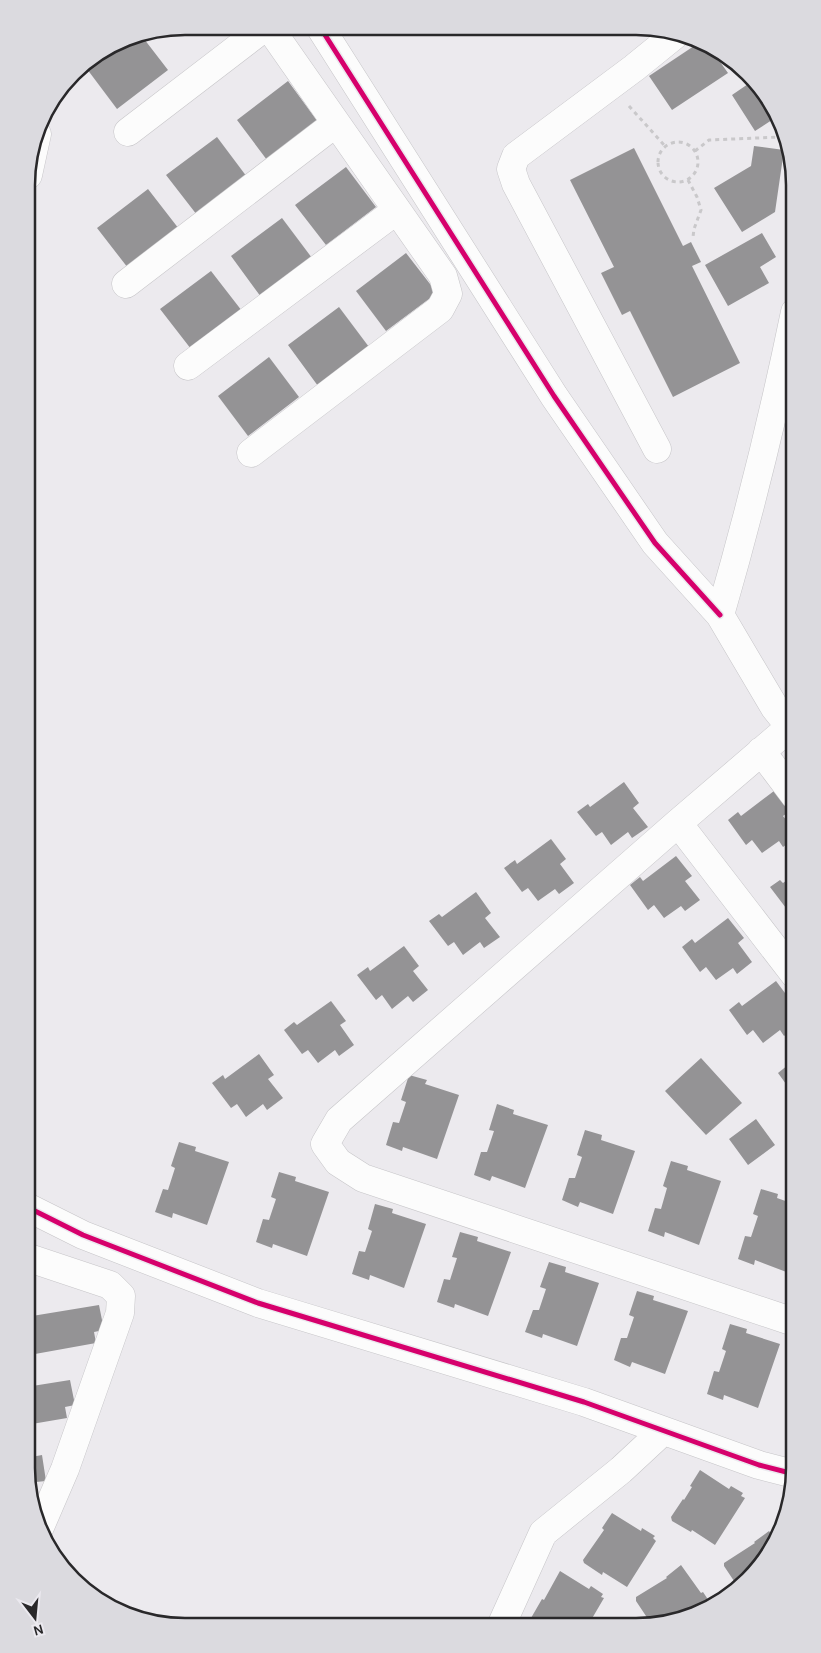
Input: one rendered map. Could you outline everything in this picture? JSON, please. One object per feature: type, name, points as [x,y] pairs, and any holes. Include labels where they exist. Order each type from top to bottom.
[{"type":"street","points":[[128,132],[256,35]]},
{"type":"street","points":[[252,454],[440,309],[448,294],[443,276],[273,35]]},
{"type":"street","points":[[325,35],[554,396],[655,544],[720,615],[775,708],[786,722]]},
{"type":"street","points":[[657,449],[516,184],[511,168],[516,156],[669,39]]},
{"type":"street","points":[[126,284],[336,123]]},
{"type":"street","points":[[188,366],[397,210]]},
{"type":"street","points":[[720,615],[776,406],[786,357]]},
{"type":"street","points":[[786,734],[761,751],[340,1120],[325,1144],[338,1162],[363,1178],[786,1319]]},
{"type":"street","points":[[761,751],[786,784]]},
{"type":"street","points":[[678,823],[786,965]]},
{"type":"street","points":[[35,1212],[84,1236],[258,1303],[584,1402],[759,1466],[786,1472]]},
{"type":"street","points":[[35,1260],[110,1285],[121,1296],[120,1313],[65,1469],[44,1518]]},
{"type":"street","points":[[505,1618],[543,1533],[621,1470],[663,1431]]},
{"type":"path","points":[[614,82],[629,106],[665,146]]},
{"type":"path","points":[[695,151],[709,140],[778,137]]},
{"type":"path","points":[[678,142],[684,143],[695,151],[698,164],[693,176],[688,180],[675,182],[668,180],[660,171],[658,158],[665,146],[678,142]]},
{"type":"path","points":[[688,180],[701,210],[693,237]]},
{"type":"building","points":[[145,40],[168,70],[117,109],[88,70],[119,50]]},
{"type":"building","points":[[693,47],[719,60],[728,73],[672,110],[649,76]]},
{"type":"building","points":[[288,81],[318,122],[267,160],[237,120]]},
{"type":"building","points":[[747,84],[771,120],[755,131],[732,95]]},
{"type":"building","points":[[217,137],[247,177],[197,215],[166,175]]},
{"type":"building","points":[[754,146],[782,150],[783,156],[775,212],[742,232],[714,188],[751,166]]},
{"type":"building","points":[[634,148],[683,246],[691,242],[701,262],[692,266],[740,363],[673,397],[630,311],[622,315],[601,273],[614,267],[570,180]]},
{"type":"building","points":[[346,167],[376,207],[326,245],[295,205]]},
{"type":"building","points":[[148,189],[179,229],[128,268],[97,228]]},
{"type":"building","points":[[282,218],[312,258],[261,297],[231,256]]},
{"type":"building","points":[[762,233],[776,257],[760,267],[769,283],[728,306],[705,265]]},
{"type":"building","points":[[406,253],[437,293],[386,331],[356,291]]},
{"type":"building","points":[[211,271],[242,311],[191,349],[160,309]]},
{"type":"building","points":[[339,307],[369,347],[318,386],[288,345]]},
{"type":"building","points":[[269,357],[299,397],[248,436],[218,396]]},
{"type":"building","points":[[624,782],[639,803],[633,808],[648,827],[632,838],[628,832],[611,845],[602,832],[596,836],[577,812],[588,804],[590,807]]},
{"type":"building","points":[[774,791],[786,806],[786,814],[783,816],[786,820],[786,845],[783,847],[779,841],[762,853],[752,840],[746,845],[728,820],[738,812],[741,816]]},
{"type":"building","points":[[551,839],[566,859],[560,864],[574,883],[559,894],[555,889],[538,901],[528,888],[522,892],[504,868],[515,860],[517,864]]},
{"type":"building","points":[[676,856],[692,876],[685,881],[700,900],[685,911],[681,906],[664,918],[654,905],[648,910],[630,885],[640,877],[643,881]]},
{"type":"building","points":[[780,880],[783,883],[786,881],[786,908],[770,887]]},
{"type":"building","points":[[476,892],[491,913],[485,918],[500,937],[484,948],[480,942],[463,955],[454,942],[448,946],[429,921],[439,914],[442,917]]},
{"type":"building","points":[[728,918],[744,938],[738,943],[752,962],[737,974],[733,968],[716,980],[706,967],[700,972],[682,947],[692,939],[695,943]]},
{"type":"building","points":[[404,946],[419,966],[413,971],[428,990],[413,1002],[408,996],[392,1009],[382,995],[376,1000],[357,975],[368,967],[370,971]]},
{"type":"building","points":[[776,981],[786,994],[786,1035],[784,1036],[780,1030],[763,1043],[753,1030],[747,1035],[729,1010],[739,1002],[742,1006]]},
{"type":"building","points":[[331,1001],[346,1021],[340,1025],[354,1045],[339,1056],[335,1050],[318,1063],[308,1050],[302,1054],[284,1030],[294,1022],[297,1025]]},
{"type":"building","points":[[259,1054],[274,1075],[268,1079],[283,1098],[267,1110],[263,1104],[246,1117],[237,1104],[231,1108],[212,1083],[223,1075],[225,1079]]},
{"type":"building","points":[[701,1058],[742,1103],[706,1135],[665,1091]]},
{"type":"building","points":[[786,1067],[786,1084],[778,1073]]},
{"type":"building","points":[[409,1075],[427,1080],[425,1084],[459,1095],[437,1159],[403,1147],[402,1151],[386,1145],[393,1122],[399,1123],[406,1102],[401,1100]]},
{"type":"building","points":[[497,1104],[514,1110],[513,1114],[548,1125],[525,1188],[492,1176],[490,1181],[474,1175],[481,1152],[487,1152],[494,1131],[489,1130]]},
{"type":"building","points":[[756,1119],[775,1145],[748,1165],[729,1139]]},
{"type":"building","points":[[585,1130],[602,1135],[601,1140],[635,1151],[613,1214],[580,1202],[578,1207],[562,1200],[569,1178],[575,1178],[582,1157],[577,1155]]},
{"type":"building","points":[[179,1142],[196,1147],[195,1151],[229,1162],[207,1225],[173,1213],[172,1218],[155,1212],[163,1189],[168,1190],[175,1168],[171,1166]]},
{"type":"building","points":[[671,1161],[688,1166],[687,1170],[721,1181],[699,1245],[665,1232],[664,1237],[648,1231],[655,1208],[661,1209],[667,1188],[663,1186]]},
{"type":"building","points":[[279,1172],[296,1177],[295,1181],[329,1192],[307,1256],[273,1244],[272,1248],[256,1242],[263,1219],[269,1220],[276,1199],[271,1197]]},
{"type":"building","points":[[761,1189],[778,1194],[777,1198],[786,1201],[786,1272],[755,1260],[754,1265],[738,1259],[745,1236],[751,1237],[758,1216],[753,1214]]},
{"type":"building","points":[[375,1204],[393,1209],[392,1213],[426,1224],[404,1288],[370,1275],[369,1280],[352,1274],[359,1251],[365,1252],[372,1231],[368,1229]]},
{"type":"building","points":[[460,1232],[478,1237],[477,1241],[511,1252],[488,1316],[455,1304],[454,1308],[437,1302],[444,1279],[450,1280],[457,1258],[452,1257]]},
{"type":"building","points":[[549,1262],[566,1267],[565,1272],[599,1283],[577,1346],[543,1334],[542,1338],[525,1332],[533,1310],[539,1310],[546,1289],[540,1287]]},
{"type":"building","points":[[637,1291],[654,1296],[653,1300],[688,1311],[665,1374],[632,1362],[630,1367],[614,1360],[621,1338],[627,1338],[634,1317],[629,1315]]},
{"type":"building","points":[[99,1305],[104,1330],[94,1332],[96,1343],[35,1354],[35,1316]]},
{"type":"building","points":[[730,1324],[747,1329],[746,1333],[780,1344],[758,1408],[724,1395],[723,1400],[707,1394],[714,1371],[719,1372],[726,1351],[722,1349]]},
{"type":"building","points":[[70,1380],[75,1405],[65,1407],[67,1418],[35,1423],[35,1386]]},
{"type":"building","points":[[42,1455],[46,1481],[36,1482],[38,1494],[35,1478],[35,1456]]},
{"type":"building","points":[[700,1470],[729,1489],[731,1486],[743,1493],[741,1496],[745,1498],[715,1545],[692,1530],[691,1532],[672,1521],[671,1517],[684,1500]]},
{"type":"building","points":[[612,1513],[641,1531],[642,1528],[655,1536],[653,1538],[656,1541],[627,1587],[603,1572],[602,1575],[584,1563],[583,1560],[604,1530],[602,1528]]},
{"type":"building","points":[[769,1531],[771,1533],[755,1559],[734,1582],[724,1563]]},
{"type":"building","points":[[681,1565],[701,1593],[703,1592],[708,1599],[675,1613],[647,1617],[636,1601],[636,1597]]},
{"type":"building","points":[[560,1571],[589,1589],[591,1586],[603,1594],[601,1597],[604,1598],[592,1618],[531,1618],[542,1599],[544,1600]]},
{"type":"cycle path","points":[[325,35],[554,396],[655,543],[720,615]]},
{"type":"cycle path","points":[[35,1211],[83,1235],[258,1303],[584,1402],[759,1465],[786,1472]]}]
